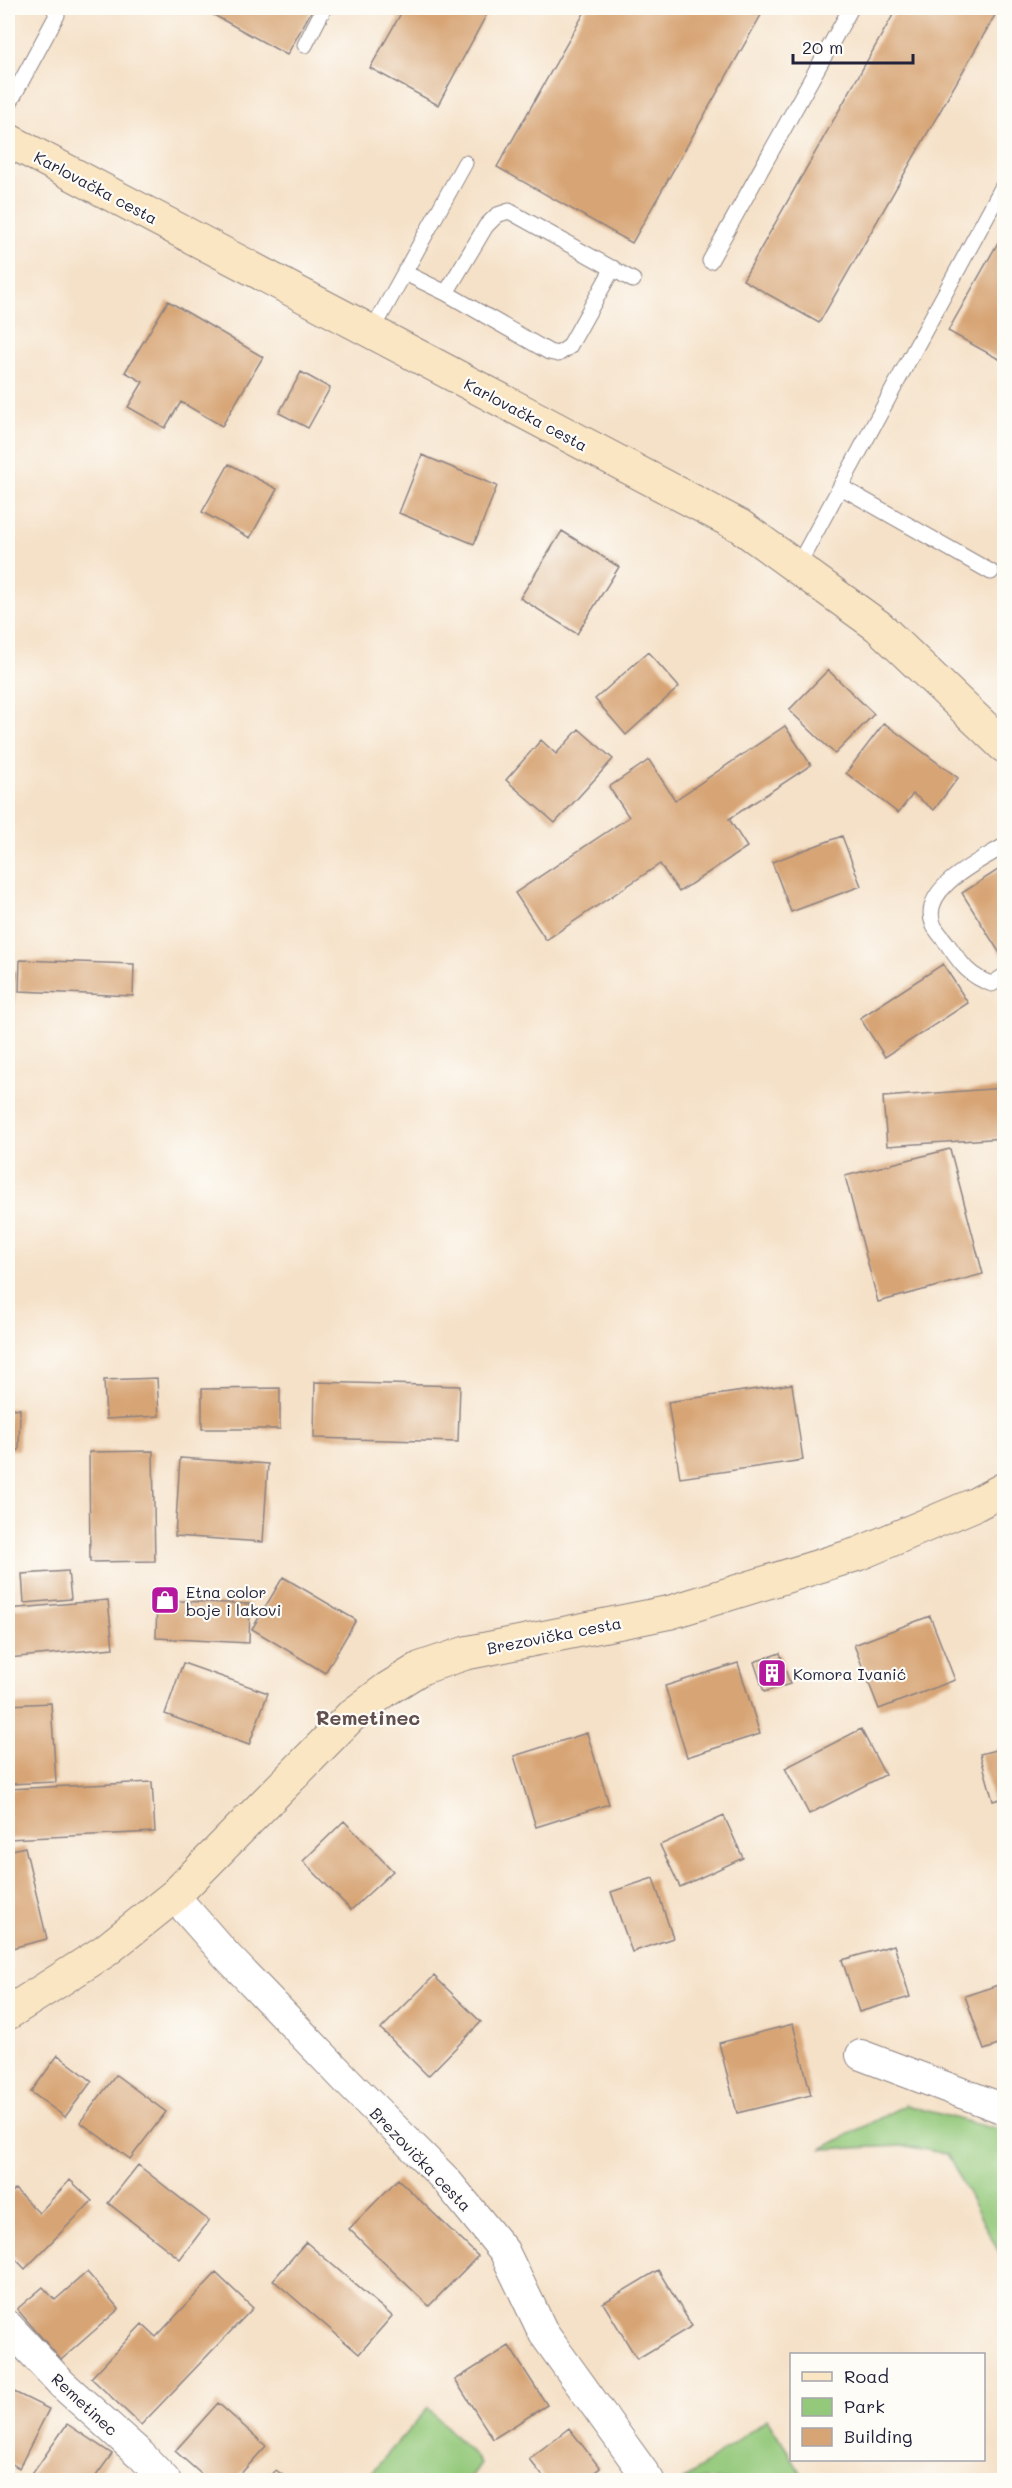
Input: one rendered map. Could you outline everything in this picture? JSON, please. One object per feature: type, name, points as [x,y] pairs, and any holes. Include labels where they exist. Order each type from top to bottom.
[{"type":"street","name":"Karlovačka cesta","points":[[8,140],[741,526],[878,626],[1005,746]]},
{"type":"street","name":"Brezovička cesta","points":[[8,2013],[105,1951],[174,1896],[351,1716],[387,1689],[421,1668],[466,1653],[671,1612],[858,1554],[976,1504],[1005,1489]]},
{"type":"street","name":"Brezovička cesta","points":[[174,1896],[234,1964],[445,2179],[504,2251],[544,2334],[649,2481]]},
{"type":"street","points":[[861,2055],[1005,2109]]},
{"type":"street","name":"Remetinec","points":[[8,2326],[62,2384],[141,2455],[165,2481]]},
{"type":"lane","points":[[8,106],[57,15],[54,8]]},
{"type":"lane","points":[[305,45],[324,8]]},
{"type":"lane","points":[[711,261],[851,8]]},
{"type":"lane","points":[[371,333],[465,164]]},
{"type":"lane","points":[[797,567],[1005,184]]},
{"type":"lane","points":[[446,293],[486,226],[497,215],[509,212],[633,280]]},
{"type":"lane","points":[[405,273],[446,293],[549,352],[558,354],[569,347],[613,268]]},
{"type":"lane","points":[[841,487],[991,572]]},
{"type":"lane","points":[[1005,846],[945,884],[932,903],[933,924],[964,969],[980,980],[992,984],[1005,976]]},
{"type":"green space","points":[[905,2105],[992,2128],[1004,2129],[1004,2262],[947,2154],[906,2146],[821,2149]]},
{"type":"green space","points":[[428,2408],[481,2463],[469,2480],[365,2480]]},
{"type":"green space","points":[[767,2419],[790,2455],[790,2461],[794,2461],[806,2480],[683,2480]]},
{"type":"building","points":[[201,8],[313,8],[287,55]]},
{"type":"building","points":[[404,8],[490,8],[438,105],[370,68]]},
{"type":"building","points":[[587,8],[765,8],[632,243],[497,167]]},
{"type":"building","points":[[897,8],[999,8],[819,323],[743,280]]},
{"type":"building","points":[[1000,239],[1004,242],[1004,362],[948,331]]},
{"type":"building","points":[[168,301],[263,357],[222,426],[181,402],[165,428],[128,407],[143,382],[125,372]]},
{"type":"building","points":[[301,372],[330,388],[308,428],[279,413]]},
{"type":"building","points":[[422,455],[497,486],[474,544],[399,513]]},
{"type":"building","points":[[229,464],[277,489],[250,538],[202,512]]},
{"type":"building","points":[[562,531],[619,567],[577,634],[520,598]]},
{"type":"building","points":[[648,652],[679,687],[626,735],[595,699]]},
{"type":"building","points":[[828,670],[874,714],[835,754],[789,710]]},
{"type":"building","points":[[884,723],[958,778],[934,810],[913,794],[898,813],[846,773]]},
{"type":"building","points":[[785,726],[811,765],[729,819],[747,847],[679,892],[660,864],[546,940],[515,893],[629,817],[609,787],[649,760],[675,800]]},
{"type":"building","points":[[579,729],[613,759],[555,823],[506,780],[541,740],[556,754]]},
{"type":"building","points":[[842,836],[861,886],[791,912],[772,862]]},
{"type":"building","points":[[1004,866],[1004,960],[962,893]]},
{"type":"building","points":[[20,960],[134,964],[133,996],[19,991]]},
{"type":"building","points":[[943,964],[968,1003],[885,1057],[860,1018]]},
{"type":"building","points":[[8,970],[16,971],[10,1073],[8,1073]]},
{"type":"building","points":[[1004,1088],[1004,1138],[887,1146],[883,1097]]},
{"type":"building","points":[[950,1149],[983,1274],[878,1302],[845,1176]]},
{"type":"building","points":[[157,1378],[159,1416],[106,1419],[104,1380]]},
{"type":"building","points":[[315,1382],[460,1386],[458,1442],[314,1438]]},
{"type":"building","points":[[792,1384],[803,1460],[680,1478],[668,1402]]},
{"type":"building","points":[[280,1388],[280,1429],[202,1429],[202,1389]]},
{"type":"building","points":[[8,1408],[20,1409],[19,1450],[8,1450]]},
{"type":"building","points":[[153,1451],[155,1561],[90,1562],[89,1452]]},
{"type":"building","points":[[180,1458],[268,1464],[263,1542],[175,1536]]},
{"type":"building","points":[[68,1571],[71,1599],[24,1603],[22,1574]]},
{"type":"building","points":[[283,1577],[356,1620],[325,1673],[252,1629]]},
{"type":"building","points":[[108,1600],[113,1648],[8,1658],[8,1609]]},
{"type":"building","points":[[157,1600],[250,1604],[249,1643],[156,1638]]},
{"type":"building","points":[[930,1616],[955,1680],[879,1709],[854,1645]]},
{"type":"building","name":"Komora Ivanić","points":[[780,1653],[790,1684],[764,1692],[754,1662]]},
{"type":"building","points":[[183,1663],[268,1693],[249,1745],[165,1714]]},
{"type":"building","points":[[738,1663],[760,1734],[687,1757],[665,1686]]},
{"type":"building","points":[[51,1703],[56,1782],[8,1784],[8,1705]]},
{"type":"building","points":[[861,1729],[885,1775],[809,1814],[785,1768]]},
{"type":"building","points":[[587,1733],[609,1804],[536,1827],[514,1756]]},
{"type":"building","points":[[1004,1748],[1004,1798],[993,1801],[980,1754]]},
{"type":"building","points":[[152,1782],[155,1832],[8,1839],[8,1789]]},
{"type":"building","points":[[724,1816],[743,1858],[680,1887],[660,1845]]},
{"type":"building","points":[[344,1821],[393,1871],[351,1910],[303,1861]]},
{"type":"building","points":[[25,1847],[47,1939],[8,1949],[8,1851]]},
{"type":"building","points":[[653,1878],[673,1938],[632,1952],[611,1892]]},
{"type":"building","points":[[894,1945],[910,1997],[859,2012],[842,1960]]},
{"type":"building","points":[[434,1976],[481,2022],[428,2076],[381,2029]]},
{"type":"building","points":[[1004,1983],[1004,2043],[984,2050],[965,1996]]},
{"type":"building","points":[[793,2024],[811,2095],[737,2113],[719,2043]]},
{"type":"building","points":[[58,2055],[92,2081],[65,2117],[31,2092]]},
{"type":"building","points":[[116,2075],[166,2112],[130,2159],[80,2122]]},
{"type":"building","points":[[138,2165],[209,2221],[180,2259],[108,2203]]},
{"type":"building","points":[[398,2179],[478,2256],[429,2306],[349,2229]]},
{"type":"building","points":[[70,2180],[92,2201],[25,2269],[8,2251],[8,2197],[15,2189],[39,2213]]},
{"type":"building","points":[[306,2242],[392,2316],[359,2354],[273,2280]]},
{"type":"building","points":[[658,2270],[692,2326],[637,2359],[603,2303]]},
{"type":"building","points":[[87,2272],[119,2309],[61,2360],[17,2309],[43,2287],[55,2300]]},
{"type":"building","points":[[216,2273],[253,2308],[141,2425],[91,2378],[142,2324],[156,2337]]},
{"type":"building","points":[[509,2346],[547,2405],[493,2439],[455,2380]]},
{"type":"building","points":[[8,2389],[49,2409],[19,2468],[8,2462]]},
{"type":"building","points":[[218,2403],[266,2446],[235,2480],[208,2480],[175,2451]]},
{"type":"building","points":[[67,2424],[112,2454],[93,2480],[28,2480]]},
{"type":"building","points":[[569,2428],[600,2468],[584,2480],[546,2480],[529,2459]]},
{"type":"building","points":[[276,2470],[289,2480],[267,2480]]},
{"type":"place","name":"Etna color boje i lakovi","points":[[165,1600]]},
{"type":"place","name":"Komora Ivanić","points":[[772,1673]]},
{"type":"district","name":"Remetinec","points":[[368,1717]]}]
